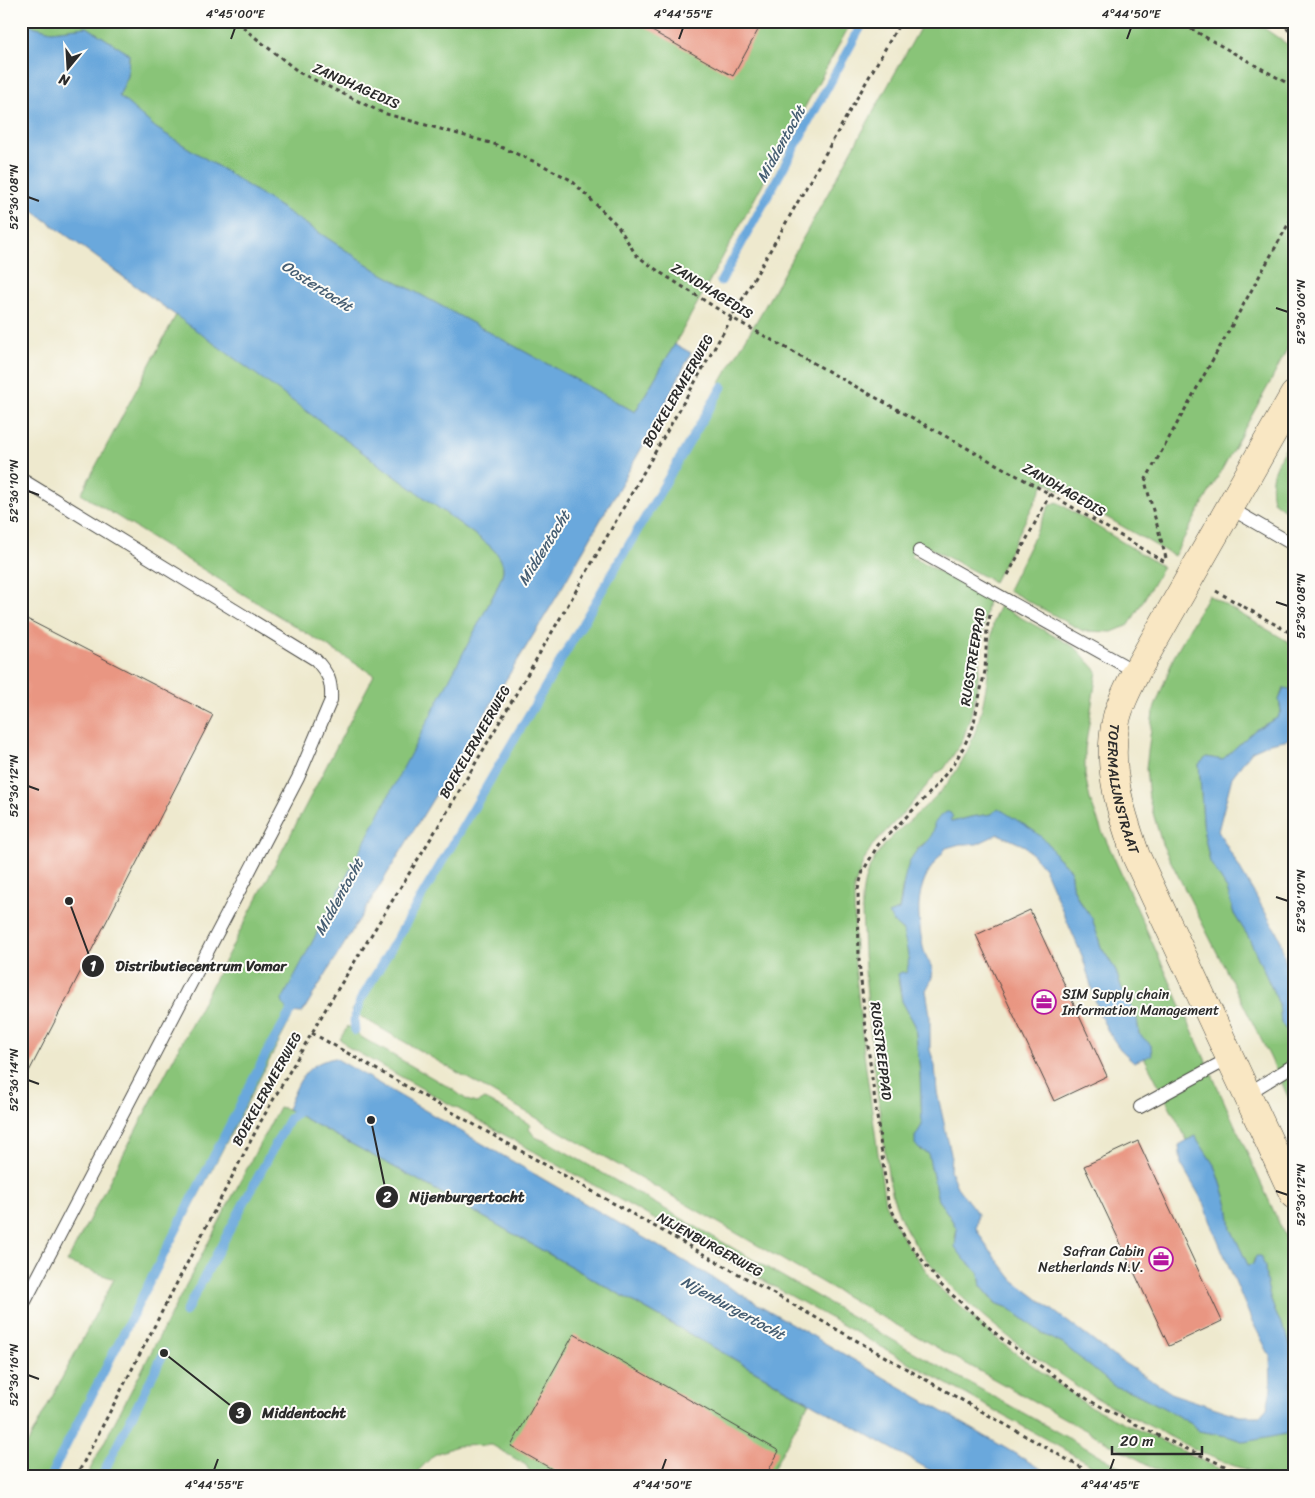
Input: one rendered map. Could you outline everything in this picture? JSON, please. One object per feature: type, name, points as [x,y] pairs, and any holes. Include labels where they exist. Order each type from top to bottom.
[{"type":"street","name":"TOERMALIJNSTRAAT","points":[[1294,395],[1228,508],[1179,570],[1116,721],[1113,767],[1119,806],[1136,856],[1294,1194]]},
{"type":"lane","points":[[21,479],[316,660],[327,673],[331,687],[331,700],[298,778],[21,1309]]},
{"type":"lane","points":[[1228,508],[1294,545]]},
{"type":"lane","points":[[919,551],[1136,672]]},
{"type":"lane","points":[[1140,1107],[1230,1058]]},
{"type":"lane","points":[[1247,1094],[1294,1065]]},
{"type":"path","name":"ZANDHAGEDIS","points":[[238,21],[247,31],[300,73],[383,114],[494,144],[571,180],[618,226],[636,255],[732,318],[1050,494],[1294,635]]},
{"type":"path","name":"BOEKELERMEERWEG","points":[[76,1477],[261,1121],[312,1033],[447,812],[901,21]]},
{"type":"path","points":[[1177,21],[1294,87]]},
{"type":"path","points":[[1282,21],[1294,38]]},
{"type":"path","points":[[1179,570],[1145,481],[1294,214]]},
{"type":"path","name":"RUGSTREEPPAD","points":[[1050,494],[991,608],[987,628],[985,670],[973,726],[964,746],[954,764],[927,796],[878,845],[863,871],[858,889],[860,970],[888,1202],[895,1213],[904,1236],[941,1285],[1001,1338],[1090,1400],[1174,1443],[1249,1477]]},
{"type":"path","name":"NIJENBURGERWEG","points":[[312,1033],[1098,1477]]},
{"type":"green space","points":[[21,21],[852,21],[675,344],[635,412],[379,272],[156,128],[119,96],[128,76],[129,54],[87,27],[51,31],[21,23]]},
{"type":"green space","points":[[924,21],[1254,21],[1294,49],[1294,335],[1272,379],[1174,556],[1045,482],[994,582],[919,542],[911,556],[988,599],[977,688],[962,742],[944,769],[937,773],[909,807],[872,846],[864,860],[854,888],[855,965],[864,1054],[885,1203],[902,1237],[937,1286],[1003,1344],[1087,1405],[1236,1477],[1170,1477],[875,1313],[351,1011],[764,308]]},
{"type":"green space","points":[[176,315],[483,541],[498,554],[503,565],[503,571],[496,590],[286,1009],[294,1013],[51,1477],[21,1477],[21,1456],[114,1279],[67,1262],[374,675],[81,494]]},
{"type":"green space","points":[[1294,435],[1294,517],[1273,501],[1272,482],[1279,459]]},
{"type":"green space","points":[[1057,502],[1163,567],[1129,625],[1112,632],[1083,631],[1008,590],[1049,506]]},
{"type":"green space","points":[[1208,595],[1294,645],[1294,690],[1283,688],[1279,700],[1281,711],[1277,718],[1255,730],[1222,760],[1207,757],[1199,764],[1204,834],[1210,862],[1227,889],[1234,914],[1248,936],[1279,1004],[1281,1023],[1289,1034],[1294,1035],[1294,1110],[1270,1057],[1162,844],[1149,799],[1146,768],[1153,712],[1175,654]]},
{"type":"green space","points":[[1000,606],[1076,648],[1097,671],[1085,749],[1085,775],[1090,799],[1101,829],[1294,1256],[1294,1477],[1274,1476],[1255,1472],[1216,1459],[1179,1442],[1074,1384],[1001,1331],[950,1286],[911,1238],[895,1204],[886,1162],[869,1016],[862,916],[863,888],[867,874],[880,851],[897,832],[941,791],[952,778],[965,755],[976,730],[982,709],[992,630]],"holes":[[[992,814],[1024,825],[1047,842],[1057,857],[1070,868],[1072,885],[1079,901],[1092,918],[1101,947],[1115,969],[1122,989],[1137,1019],[1139,1035],[1151,1045],[1151,1055],[1144,1057],[1187,1140],[1195,1136],[1216,1168],[1228,1205],[1231,1229],[1248,1265],[1253,1264],[1254,1259],[1260,1256],[1265,1267],[1270,1298],[1287,1334],[1291,1348],[1292,1431],[1245,1442],[1227,1436],[1199,1431],[1190,1423],[1162,1407],[1133,1392],[1114,1386],[1063,1344],[1043,1334],[1009,1308],[995,1303],[981,1286],[979,1273],[964,1259],[955,1238],[957,1229],[938,1200],[928,1153],[919,1149],[915,1137],[922,1125],[920,1072],[915,1025],[902,1001],[898,980],[907,971],[909,959],[903,931],[888,914],[899,910],[902,889],[911,859],[919,847],[930,839],[935,830],[950,819],[952,822]]]},
{"type":"green space","points":[[348,1026],[361,1037],[452,1089],[467,1100],[476,1103],[485,1099],[531,1125],[529,1129],[535,1137],[550,1143],[905,1347],[1138,1477],[1113,1477],[348,1047],[340,1039]]},
{"type":"green space","points":[[279,1107],[287,1109],[429,1186],[809,1402],[769,1477],[533,1477],[526,1465],[492,1445],[456,1446],[434,1455],[412,1477],[86,1477]]},
{"type":"water","name":"Oostertocht","points":[[21,23],[51,31],[87,27],[129,54],[128,76],[119,96],[156,128],[379,272],[635,412],[675,344],[691,353],[648,437],[556,598],[302,1013],[289,1010],[284,1006],[282,1000],[496,590],[503,571],[503,565],[498,554],[483,541],[21,202]]},
{"type":"water","points":[[1284,688],[1294,690],[1294,738],[1270,743],[1252,751],[1232,777],[1218,831],[1279,936],[1294,996],[1294,1035],[1289,1034],[1281,1023],[1279,1004],[1248,936],[1234,914],[1227,889],[1210,862],[1204,834],[1199,764],[1207,757],[1222,760],[1255,730],[1277,718],[1281,711],[1279,700]]},
{"type":"water","points":[[998,808],[1034,831],[1047,842],[1057,857],[1070,869],[1072,885],[1079,901],[1092,918],[1101,947],[1115,969],[1122,989],[1137,1019],[1139,1034],[1151,1045],[1152,1055],[1134,1062],[1120,1049],[1109,1033],[1099,1013],[1083,958],[1044,868],[1025,846],[998,834],[977,844],[960,844],[946,848],[927,874],[919,899],[919,915],[923,947],[933,972],[926,990],[930,1015],[930,1050],[935,1065],[937,1092],[951,1154],[950,1170],[957,1187],[978,1214],[976,1228],[985,1244],[1013,1280],[1113,1356],[1173,1394],[1240,1416],[1260,1416],[1267,1408],[1271,1389],[1270,1356],[1251,1319],[1205,1205],[1181,1164],[1179,1145],[1195,1136],[1216,1168],[1228,1205],[1231,1229],[1248,1265],[1253,1264],[1256,1256],[1261,1256],[1265,1267],[1270,1298],[1287,1334],[1291,1348],[1293,1430],[1286,1434],[1245,1442],[1227,1436],[1199,1431],[1190,1423],[1162,1407],[1133,1392],[1114,1386],[1063,1344],[1043,1334],[1009,1308],[996,1303],[981,1286],[979,1273],[964,1259],[955,1247],[957,1229],[938,1200],[928,1153],[919,1149],[915,1144],[915,1137],[922,1125],[920,1072],[915,1025],[902,1001],[898,974],[906,973],[908,958],[903,931],[888,914],[899,910],[908,865],[914,854],[932,835],[934,824],[941,815],[949,811],[953,817],[950,819],[952,822],[992,814]]},
{"type":"water","points":[[335,1058],[1055,1477],[942,1477],[429,1186],[287,1109],[299,1083],[309,1070],[324,1061]]},
{"type":"building","points":[[634,21],[763,21],[733,76]]},
{"type":"building","points":[[21,616],[213,715],[21,1087]]},
{"type":"building","points":[[1030,910],[1107,1076],[1054,1101],[976,935]]},
{"type":"building","points":[[1138,1141],[1222,1321],[1169,1346],[1084,1166]]},
{"type":"building","points":[[574,1334],[779,1451],[765,1477],[566,1477],[511,1446]]},
{"type":"waterway","name":"Middentocht","points":[[721,281],[864,21]]},
{"type":"waterway","name":"Middentocht","points":[[355,1031],[354,1019],[360,1001],[722,387]]},
{"type":"waterway","name":"Middentocht","points":[[50,1477],[266,1054],[296,1002]]},
{"type":"waterway","name":"Middentocht","points":[[185,1313],[289,1119],[303,1107]]},
{"type":"waterway","name":"Middentocht","points":[[101,1477],[164,1353]]},
{"type":"place","name":"Distributiecentrum Vomar","points":[[69,901]]},
{"type":"place","name":"SIM Supply chain Information Management","points":[[1044,1002]]},
{"type":"place","name":"Nijenburgertocht","points":[[371,1120]]},
{"type":"place","name":"Safran Cabin Netherlands N.V.","points":[[1161,1259]]},
{"type":"place","name":"Middentocht","points":[[164,1353]]}]
